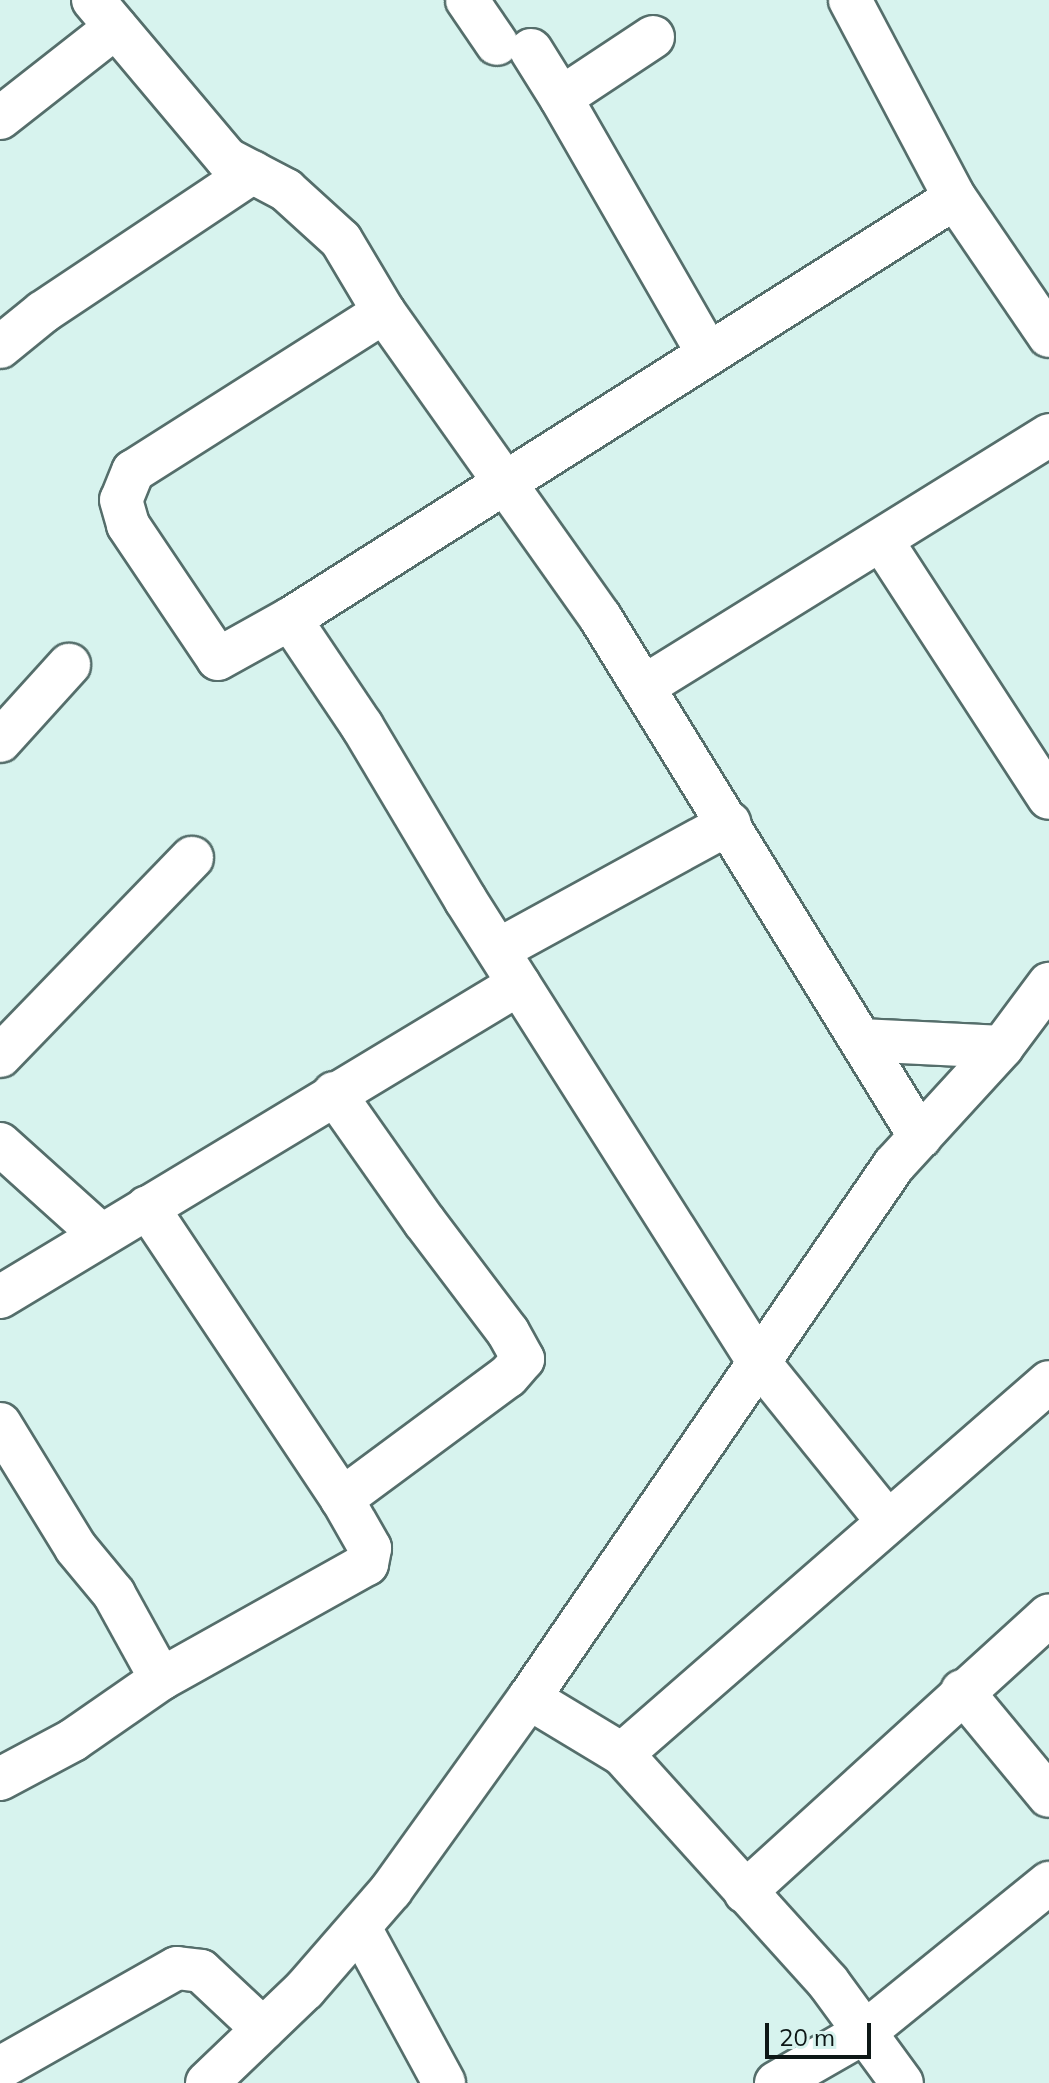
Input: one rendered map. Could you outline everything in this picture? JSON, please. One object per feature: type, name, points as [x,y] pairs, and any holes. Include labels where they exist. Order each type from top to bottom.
[{"type":"street","points":[[467,0],[561,98],[708,354]]},
{"type":"street","points":[[850,0],[955,198],[1049,336]]},
{"type":"street","points":[[0,118],[104,14],[227,159],[286,190],[341,240],[384,312],[600,617],[730,823],[920,1137]]},
{"type":"street","points":[[561,98],[653,37]]},
{"type":"street","points":[[0,347],[43,312],[253,172]]},
{"type":"street","points":[[384,312],[133,471],[121,500],[128,525],[218,659],[290,619],[955,198]]},
{"type":"street","points":[[643,687],[1049,435]]},
{"type":"street","points":[[882,541],[1049,798]]},
{"type":"street","points":[[290,619],[362,726],[508,967],[758,1361],[887,1521]]},
{"type":"street","points":[[0,741],[69,665]]},
{"type":"street","points":[[0,1297],[334,1093],[508,967],[730,823]]},
{"type":"street","points":[[0,1056],[192,858]]},
{"type":"street","points":[[213,2081],[360,1928],[391,1890],[529,1698],[894,1165],[1002,1047],[1049,984]]},
{"type":"street","points":[[861,1040],[1002,1047]]},
{"type":"street","points":[[334,1093],[424,1221],[508,1332],[523,1359],[508,1376],[342,1499]]},
{"type":"street","points":[[0,1144],[101,1235]]},
{"type":"street","points":[[0,1779],[73,1740],[161,1679],[367,1564],[370,1548],[342,1499],[147,1207]]},
{"type":"street","points":[[622,1754],[1049,1382]]},
{"type":"street","points":[[0,1424],[76,1548],[114,1594],[161,1679]]},
{"type":"street","points":[[745,1892],[962,1691],[1049,1615]]},
{"type":"street","points":[[962,1691],[1049,1796]]},
{"type":"street","points":[[529,1698],[622,1754],[828,1982],[902,2083]]},
{"type":"street","points":[[776,2083],[865,2032],[1049,1883]]},
{"type":"street","points":[[360,1928],[444,2083]]},
{"type":"street","points":[[0,2068],[177,1968],[201,1971],[263,2029]]}]
